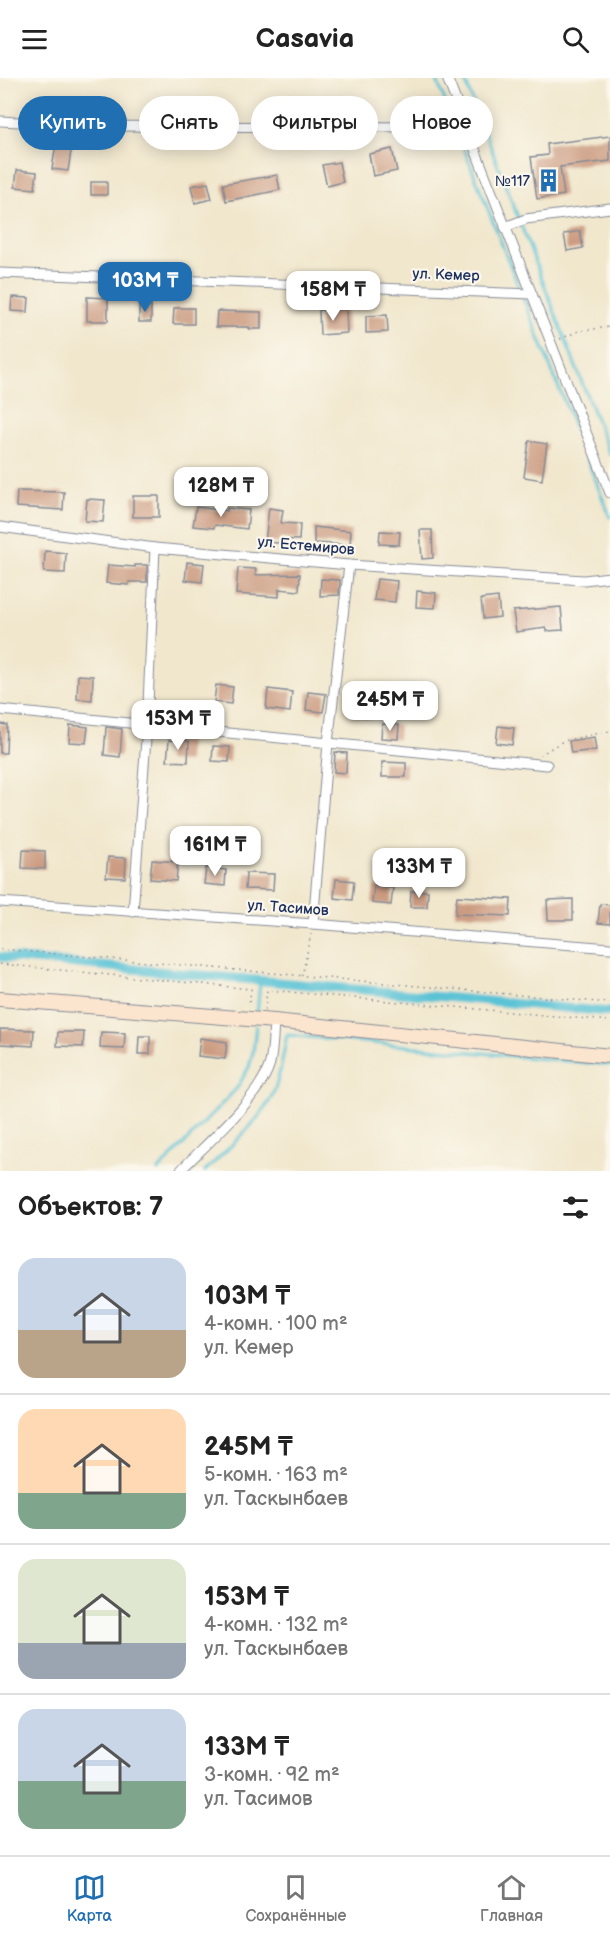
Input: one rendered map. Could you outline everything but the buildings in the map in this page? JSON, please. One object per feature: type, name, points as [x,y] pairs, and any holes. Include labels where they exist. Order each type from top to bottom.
[{"type":"main road","points":[[0,999],[248,1019],[610,1056]]},
{"type":"street","points":[[447,78],[454,96]]},
{"type":"street","points":[[0,121],[96,126],[390,127]]},
{"type":"street","points":[[474,150],[609,488]]},
{"type":"street","points":[[505,227],[526,219],[610,208]]},
{"type":"street","name":"ул. Кемер","points":[[0,273],[532,294]]},
{"type":"street","name":"ул. Естемиров","points":[[0,527],[155,548],[349,566],[584,580],[610,577]]},
{"type":"street","points":[[133,912],[147,726],[155,548]]},
{"type":"street","points":[[313,924],[328,743],[349,566]]},
{"type":"street","points":[[0,710],[547,765]]},
{"type":"street","name":"ул. Тасимов","points":[[0,902],[610,948]]},
{"type":"street","points":[[180,1171],[249,1100],[261,1082],[270,1064],[269,1021]]},
{"type":"path","points":[[551,343],[579,331],[610,327]]},
{"type":"path","points":[[526,762],[563,741],[610,731]]},
{"type":"path","points":[[302,977],[313,924]]},
{"type":"path","points":[[0,950],[610,1003]]},
{"type":"path","points":[[0,964],[251,989],[248,1019]]},
{"type":"path","points":[[269,1021],[267,990],[610,1022]]},
{"type":"waterway","points":[[436,78],[610,517]]},
{"type":"waterway","points":[[464,78],[610,455]]},
{"type":"waterway","points":[[0,957],[610,1012]]},
{"type":"waterway","points":[[257,1015],[260,981]]},
{"type":"waterway","points":[[158,1171],[237,1088],[249,1067],[256,1025]]},
{"type":"waterway","points":[[205,1171],[242,1135],[267,1104],[278,1079],[287,1035],[610,1065]]},
{"type":"place","name":"№117","points":[[548,181]]}]
